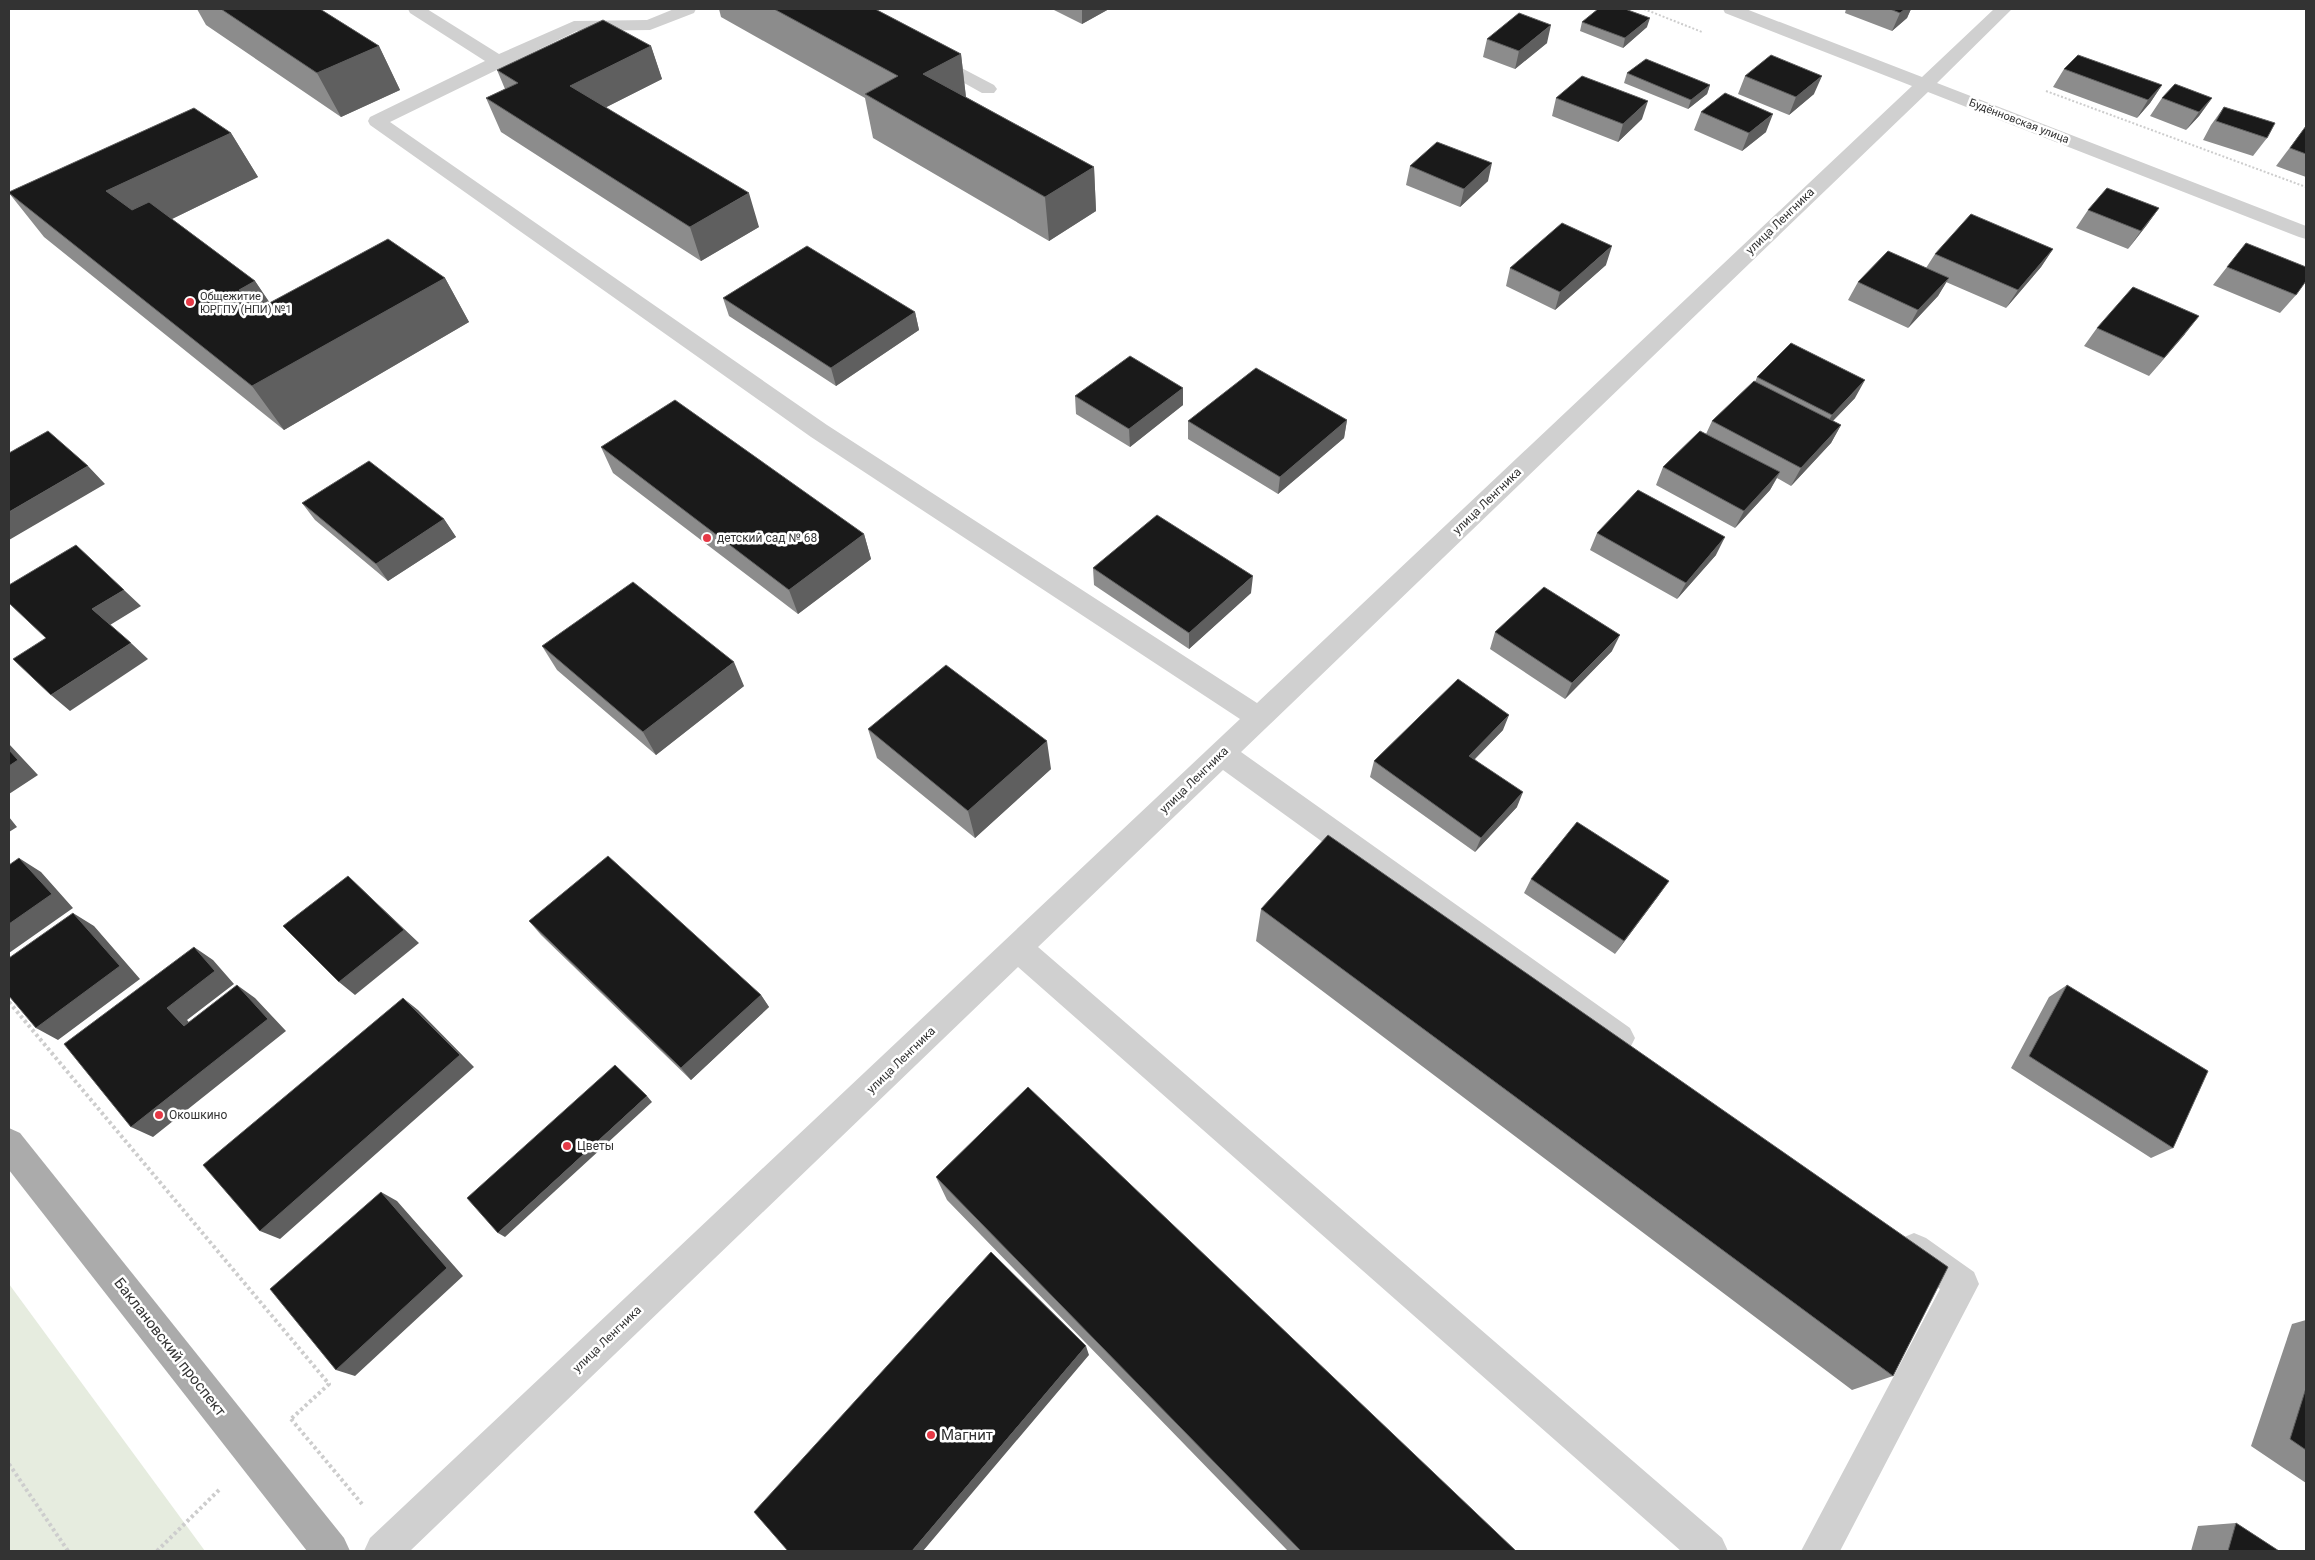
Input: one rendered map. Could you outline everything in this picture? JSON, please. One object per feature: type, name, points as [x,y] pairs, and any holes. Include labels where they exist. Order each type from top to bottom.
[{"type":"main road","name":"Баклановский проспект","points":[[9,1144],[331,1551]]},
{"type":"street","points":[[416,9],[498,61]]},
{"type":"street","points":[[592,9],[574,26],[377,121],[819,431],[1259,718]]},
{"type":"street","points":[[574,26],[650,25],[688,9]]},
{"type":"street","name":"Будённовская улица","points":[[1732,9],[2306,233]]},
{"type":"street","name":"улица Ленгника","points":[[383,1551],[2004,9]]},
{"type":"street","points":[[920,51],[988,89]]},
{"type":"street","points":[[1222,754],[1640,1054]]},
{"type":"street","points":[[1018,948],[1709,1551]]},
{"type":"street","points":[[1820,1551],[1962,1284],[1890,1232]]},
{"type":"path","points":[[9,1002],[329,1384],[291,1419]]},
{"type":"path","points":[[9,1464],[68,1551]]},
{"type":"shaded area","points":[[9,1284],[205,1551],[9,1551]]},
{"type":"building","points":[[221,9],[320,9],[379,46],[317,73]]},
{"type":"building","points":[[774,9],[875,9],[961,54],[923,74],[1094,167],[1045,197],[865,94],[898,76]]},
{"type":"building","points":[[1598,9],[1625,9],[1650,18],[1625,38],[1582,22]]},
{"type":"building","points":[[1890,9],[1905,9],[1900,13]]},
{"type":"building","points":[[1519,13],[1551,25],[1519,51],[1487,39]]},
{"type":"building","points":[[603,20],[651,46],[570,86],[749,193],[690,227],[486,98],[518,83],[497,70]]},
{"type":"building","points":[[1771,55],[1822,76],[1796,97],[1745,76]]},
{"type":"building","points":[[2078,55],[2162,85],[2148,100],[2064,69]]},
{"type":"building","points":[[1646,59],[1710,85],[1691,100],[1627,73]]},
{"type":"building","points":[[1582,76],[1648,101],[1623,124],[1556,98]]},
{"type":"building","points":[[2175,84],[2212,98],[2199,112],[2162,98]]},
{"type":"building","points":[[1725,93],[1773,114],[1749,133],[1701,112]]},
{"type":"building","points":[[2224,107],[2275,123],[2267,138],[2216,121]]},
{"type":"building","points":[[194,108],[231,133],[106,191],[132,210],[149,202],[255,281],[239,290],[262,307],[388,239],[445,278],[252,386],[9,193]]},
{"type":"building","points":[[2306,126],[2306,154],[2290,148]]},
{"type":"building","points":[[1437,142],[1492,163],[1464,189],[1410,166]]},
{"type":"building","points":[[2107,188],[2159,208],[2141,231],[2088,210]]},
{"type":"building","points":[[1971,214],[2053,249],[2018,290],[1935,254]]},
{"type":"building","points":[[1562,223],[1612,246],[1560,292],[1510,268]]},
{"type":"building","points":[[2246,243],[2306,267],[2306,281],[2296,295],[2227,267]]},
{"type":"building","points":[[807,246],[915,312],[831,368],[723,298]]},
{"type":"building","points":[[1888,251],[1949,278],[1918,310],[1858,282]]},
{"type":"building","points":[[2133,287],[2199,316],[2164,358],[2097,328]]},
{"type":"building","points":[[1791,343],[1865,380],[1832,415],[1757,377]]},
{"type":"building","points":[[1130,356],[1183,388],[1129,429],[1075,396]]},
{"type":"building","points":[[1256,368],[1347,420],[1280,477],[1188,421]]},
{"type":"building","points":[[1754,381],[1841,425],[1801,468],[1712,421]]},
{"type":"building","points":[[675,400],[864,534],[789,590],[601,447]]},
{"type":"building","points":[[48,431],[88,466],[9,512],[9,453]]},
{"type":"building","points":[[1700,431],[1780,472],[1744,511],[1663,467]]},
{"type":"building","points":[[369,461],[444,519],[376,564],[302,503]]},
{"type":"building","points":[[1638,490],[1725,537],[1686,583],[1597,533]]},
{"type":"building","points":[[1157,515],[1253,576],[1189,633],[1093,568]]},
{"type":"building","points":[[76,545],[124,590],[92,609],[131,643],[51,695],[13,659],[46,638],[9,603],[9,585]]},
{"type":"building","points":[[633,582],[734,662],[643,732],[542,646]]},
{"type":"building","points":[[1544,587],[1620,635],[1572,683],[1495,632]]},
{"type":"building","points":[[946,665],[1047,741],[968,811],[868,729]]},
{"type":"building","points":[[1458,679],[1509,715],[1469,756],[1523,792],[1481,838],[1374,761]]},
{"type":"building","points":[[9,750],[18,760],[9,766]]},
{"type":"building","points":[[1577,822],[1669,881],[1624,941],[1531,879]]},
{"type":"building","points":[[1328,835],[1948,1267],[1893,1376],[1261,909]]},
{"type":"building","points":[[608,856],[761,995],[681,1068],[529,921]]},
{"type":"building","points":[[19,858],[52,894],[9,924],[9,865]]},
{"type":"building","points":[[348,876],[404,930],[339,982],[283,926]]},
{"type":"building","points":[[73,913],[120,966],[36,1028],[9,996],[9,958]]},
{"type":"building","points":[[194,947],[215,971],[167,1008],[184,1026],[237,985],[268,1019],[131,1127],[64,1044]]},
{"type":"building","points":[[2067,985],[2208,1071],[2173,1148],[2029,1056]]},
{"type":"building","points":[[403,998],[460,1055],[260,1231],[203,1165]]},
{"type":"building","points":[[615,1065],[647,1096],[498,1233],[467,1198]]},
{"type":"building","points":[[1028,1087],[1516,1551],[1301,1551],[936,1177]]},
{"type":"building","points":[[381,1192],[447,1268],[336,1370],[270,1289]]},
{"type":"building","name":"Магнит","points":[[991,1252],[1086,1346],[912,1551],[788,1551],[754,1512]]},
{"type":"building","points":[[2306,1388],[2306,1450],[2290,1439]]},
{"type":"building","points":[[2236,1523],[2279,1551],[2228,1551]]},
{"type":"place","name":"Общежитие ЮРГПУ (НПИ) №1","points":[[190,302]]},
{"type":"place","name":"детский сад № 68","points":[[707,538]]},
{"type":"place","name":"Окошкино","points":[[159,1115]]},
{"type":"place","name":"Цветы","points":[[567,1146]]},
{"type":"place","name":"Магнит","points":[[931,1435]]}]
